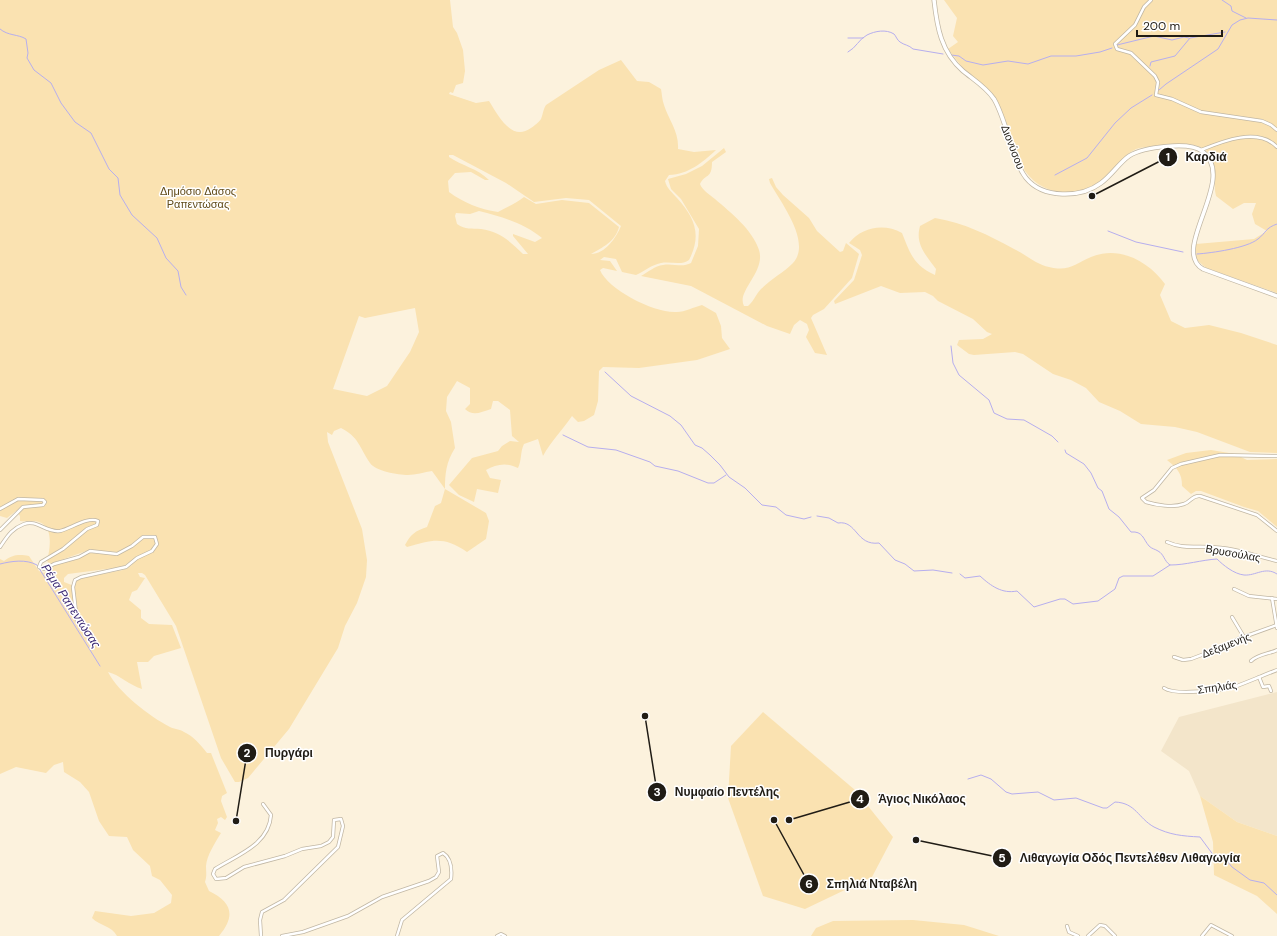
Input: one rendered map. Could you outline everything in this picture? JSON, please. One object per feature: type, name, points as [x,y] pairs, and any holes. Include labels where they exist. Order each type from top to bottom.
[{"type":"main road","name":"Διονύσου","points":[[934,0],[939,32],[945,49],[956,64],[991,96],[1000,112],[1023,173],[1028,180],[1039,188],[1060,194],[1080,193],[1098,185],[1125,159],[1136,152],[1184,146],[1200,150]]},
{"type":"main road","points":[[1200,150],[1209,160],[1212,179],[1206,208],[1193,245],[1192,255],[1194,261],[1202,269],[1277,296]]},
{"type":"street","points":[[1151,0],[1144,7],[1135,25],[1115,44],[1117,49],[1135,56],[1155,76],[1158,82],[1156,95],[1172,99],[1201,112],[1262,122],[1271,125],[1277,130]]},
{"type":"street","points":[[1200,150],[1217,144],[1251,137],[1266,138],[1277,147]]},
{"type":"street","points":[[1277,456],[1216,455],[1175,466],[1150,494],[1143,497],[1143,500],[1155,504],[1181,504],[1194,496],[1200,496],[1257,515],[1277,531]]},
{"type":"street","points":[[0,509],[18,499],[43,500],[44,502],[43,505],[23,507],[0,530]]},
{"type":"street","points":[[0,547],[10,532],[27,523],[34,522],[57,531],[91,520],[98,521],[97,525],[87,529],[63,549],[41,562],[39,565],[40,567],[45,569],[54,564],[79,557],[90,551],[117,554],[132,546],[143,537],[155,537],[157,544],[155,549],[137,558],[126,567],[81,577],[75,580],[73,587],[77,621]]},
{"type":"street","name":"Βρυσούλας","points":[[1167,542],[1177,546],[1190,548],[1210,547],[1277,561]]},
{"type":"street","points":[[1234,590],[1249,596],[1277,599]]},
{"type":"street","points":[[1272,598],[1277,626]]},
{"type":"street","points":[[1232,617],[1244,637]]},
{"type":"street","name":"Δεξαμενής","points":[[1174,658],[1183,660],[1191,659],[1225,646],[1238,639],[1277,626]]},
{"type":"street","points":[[1251,660],[1256,656],[1277,650]]},
{"type":"street","name":"Σπηλιάς","points":[[1164,688],[1168,691],[1179,692],[1233,687],[1277,670]]},
{"type":"street","points":[[1259,677],[1263,687],[1269,686],[1271,691]]},
{"type":"street","points":[[262,936],[260,920],[262,912],[284,900],[338,846],[343,824],[341,819],[334,820],[333,837],[323,845],[302,849],[285,856],[244,867],[226,878],[216,879],[213,874],[215,869],[252,848],[268,829],[271,815],[263,804]]},
{"type":"street","points":[[282,936],[302,932],[324,923],[348,916],[382,897],[433,880],[439,872],[436,857],[438,854],[443,853],[448,857],[451,869],[449,881],[435,891],[402,920],[396,936]]},
{"type":"street","points":[[1088,936],[1100,925],[1105,926],[1115,936]]},
{"type":"street","points":[[1202,936],[1210,925],[1232,936]]},
{"type":"street","points":[[1067,926],[1069,932],[1078,936]]},
{"type":"street","points":[[497,936],[501,934],[505,936]]},
{"type":"shaded area","points":[[1277,692],[1277,836],[1237,822],[1200,796],[1189,771],[1161,751],[1179,717]]},
{"type":"green space","name":"Δημόσιο Δάσος Ραπεντώσας","points":[[0,0],[450,0],[453,27],[457,33],[463,50],[465,71],[463,83],[456,85],[453,93],[450,92],[449,94],[476,103],[489,101],[501,119],[511,129],[517,132],[531,128],[541,119],[546,105],[599,70],[621,60],[637,81],[649,82],[661,89],[663,103],[677,137],[678,149],[694,152],[716,150],[695,167],[683,172],[669,175],[665,181],[668,188],[683,205],[695,227],[695,243],[689,260],[683,263],[657,264],[636,275],[622,272],[616,259],[604,257],[600,260],[610,261],[617,271],[603,268],[600,270],[605,278],[622,293],[646,305],[668,312],[680,312],[702,305],[716,313],[721,326],[722,338],[730,349],[697,360],[639,368],[603,367],[599,371],[598,401],[594,415],[584,421],[578,422],[572,416],[543,456],[538,439],[524,444],[518,468],[502,464],[486,470],[490,478],[501,480],[498,493],[477,489],[474,502],[459,495],[449,485],[472,458],[498,451],[502,446],[510,441],[519,442],[512,436],[510,410],[498,401],[493,401],[491,409],[471,413],[465,409],[470,404],[470,388],[457,381],[447,397],[446,411],[451,422],[455,448],[447,468],[445,489],[432,471],[414,475],[404,475],[387,472],[377,468],[370,463],[358,443],[347,431],[341,428],[334,431],[332,435],[327,432],[328,442],[362,529],[367,560],[366,577],[357,603],[345,626],[338,648],[289,729],[248,778],[235,782],[221,758],[176,626],[145,575],[138,573],[140,577],[145,578],[137,590],[132,592],[129,600],[141,610],[141,618],[149,624],[172,625],[181,648],[154,656],[148,662],[137,662],[142,689],[117,675],[108,672],[119,688],[135,703],[153,717],[170,727],[181,730],[191,736],[207,753],[211,753],[227,793],[222,796],[221,801],[227,817],[225,820],[221,817],[217,819],[218,823],[215,830],[221,833],[208,858],[205,882],[209,891],[223,900],[229,910],[228,922],[219,936],[117,936],[112,930],[95,921],[92,918],[95,911],[131,916],[154,913],[171,903],[172,895],[160,880],[152,876],[150,866],[133,850],[127,837],[109,836],[99,821],[89,792],[80,782],[64,772],[63,762],[54,765],[46,773],[16,767],[0,774],[0,559],[4,561],[15,556],[29,556],[39,571],[44,573],[54,565],[90,553],[119,554],[116,552],[89,550],[50,564],[47,561],[50,539],[49,533],[44,525],[37,521],[20,521],[20,516],[16,511],[7,518],[0,516]],"holes":[[[449,155],[453,155],[506,183],[534,202],[566,198],[589,200],[621,226],[615,236],[619,227],[589,203],[562,200],[536,204],[524,197],[498,212],[478,207],[449,192],[448,181],[455,173],[471,172],[485,180],[489,180],[480,173],[449,157]],[[479,211],[520,224],[542,238],[535,242],[513,234],[528,254],[523,254],[509,241],[493,232],[481,229],[466,228],[457,224],[455,216],[456,213],[470,214]],[[614,238],[601,251],[591,254]],[[415,308],[419,332],[410,352],[387,386],[367,396],[333,389],[359,316],[365,318]],[[130,562],[132,565],[123,570],[81,578],[76,581],[74,586],[64,582],[64,578],[68,574],[122,567]]]},
{"type":"green space","points":[[944,0],[1277,0],[1277,293],[1206,268],[1196,259],[1196,244],[1254,239],[1267,231],[1255,224],[1252,214],[1256,203],[1244,203],[1233,209],[1216,196],[1213,162],[1206,151],[1200,147],[1178,144],[1136,149],[1128,154],[1107,176],[1097,183],[1075,191],[1053,191],[1043,187],[1033,180],[1025,171],[995,97],[962,67],[948,49],[958,42],[953,36],[957,18]]},
{"type":"green space","points":[[724,148],[726,152],[712,162],[710,174],[704,178],[700,184],[704,190],[746,228],[756,242],[759,250],[760,258],[758,266],[744,294],[744,306],[748,306],[761,289],[793,263],[798,254],[799,244],[793,223],[769,179],[772,178],[776,187],[783,195],[809,218],[817,231],[840,252],[843,251],[846,243],[859,254],[852,278],[824,309],[813,315],[811,318],[827,355],[815,353],[806,337],[809,330],[807,324],[800,320],[794,325],[790,334],[767,326],[691,286],[641,276],[660,266],[684,265],[691,263],[698,246],[699,229],[681,199],[671,189],[668,179],[686,174],[702,166]]},
{"type":"green space","points":[[935,218],[976,230],[1040,264],[1049,267],[1062,269],[1102,254],[1123,254],[1151,269],[1165,284],[1160,295],[1171,321],[1185,328],[1209,325],[1241,333],[1277,345],[1277,453],[1250,452],[1197,432],[1175,427],[1141,424],[1120,411],[1099,402],[1086,388],[1071,380],[1053,374],[1023,354],[1015,352],[974,355],[969,354],[957,345],[959,340],[983,339],[992,334],[987,332],[973,319],[938,301],[933,296],[925,292],[900,293],[881,286],[835,304],[834,301],[854,280],[862,255],[860,250],[849,243],[860,233],[867,230],[874,228],[888,228],[902,233],[913,258],[922,267],[935,275],[936,269],[920,244],[919,232],[920,226]]},
{"type":"green space","points":[[1211,450],[1235,454],[1247,460],[1277,459],[1277,527],[1258,511],[1201,491],[1196,491],[1191,494],[1182,486],[1178,471],[1167,460],[1186,453]]},
{"type":"green space","points":[[445,489],[486,513],[489,521],[486,539],[467,552],[451,543],[438,541],[431,541],[407,547],[405,545],[409,538],[414,533],[427,527],[435,506],[441,503]]},
{"type":"green space","points":[[763,712],[855,790],[893,837],[872,877],[805,909],[763,896],[728,798],[731,746]]},
{"type":"green space","points":[[1200,796],[1237,822],[1277,836],[1277,914],[1257,896],[1214,875],[1213,842]]},
{"type":"green space","points":[[913,920],[964,925],[999,936],[811,936],[816,928],[833,921]]},
{"type":"waterway","points":[[1222,0],[1231,6],[1232,11],[1246,18]]},
{"type":"waterway","points":[[1159,90],[1218,49],[1232,25],[1240,20],[1248,18],[1277,20]]},
{"type":"waterway","points":[[0,29],[6,33],[26,39],[28,53],[27,58],[34,70],[51,83],[61,103],[75,122],[91,133],[109,169],[118,178],[120,195],[132,215],[157,238],[166,258],[178,271],[181,287],[186,295]]},
{"type":"waterway","points":[[848,52],[867,35],[873,32],[884,31],[891,32],[900,42],[913,49],[943,54]]},
{"type":"waterway","points":[[1150,66],[1151,62],[1175,56],[1190,38],[1225,32]]},
{"type":"waterway","points":[[1117,45],[1154,36],[1172,40],[1184,37],[1189,38]]},
{"type":"waterway","points":[[848,38],[863,38]]},
{"type":"waterway","points":[[951,55],[959,56],[966,61],[983,65],[1008,61],[1028,64],[1051,56],[1076,56],[1100,52],[1112,48]]},
{"type":"waterway","points":[[1055,175],[1087,158],[1115,123],[1131,108],[1152,95]]},
{"type":"waterway","points":[[1197,254],[1220,251],[1246,245],[1261,237],[1268,229],[1277,224]]},
{"type":"waterway","points":[[1108,231],[1136,242],[1183,252]]},
{"type":"waterway","points":[[951,346],[953,363],[959,375],[989,400],[994,413],[1007,419],[1024,420],[1052,436],[1058,442]]},
{"type":"waterway","points":[[605,372],[631,396],[670,416],[681,425],[695,445],[702,448],[710,455],[729,477],[745,488],[762,505],[776,507],[786,515],[804,519],[811,517]]},
{"type":"waterway","points":[[563,435],[588,447],[616,450],[650,462],[655,466],[678,471],[708,483],[714,483],[726,475]]},
{"type":"waterway","points":[[1065,450],[1066,453],[1084,464],[1091,473],[1098,488],[1102,491],[1109,509],[1119,517],[1131,532],[1140,534],[1151,548],[1160,552],[1166,562],[1170,565],[1217,559],[1236,573],[1248,575],[1268,571],[1277,574]]},
{"type":"waterway","points":[[817,516],[829,518],[838,523],[849,525],[866,541],[871,543],[879,543],[895,560],[905,564],[914,571],[933,570],[952,573]]},
{"type":"waterway","name":"Ρέμα Ραπεντώσας","points":[[0,564],[19,561],[37,565],[100,666]]},
{"type":"waterway","points":[[960,574],[965,578],[980,576],[997,588],[1012,592],[1017,591],[1034,607],[1060,599],[1065,599],[1073,604],[1098,601],[1115,589],[1119,578],[1123,576],[1153,576],[1170,565]]},
{"type":"waterway","points":[[968,779],[981,775],[991,779],[1006,792],[1012,794],[1038,792],[1054,800],[1076,798],[1103,808],[1107,808],[1115,802],[1128,805],[1154,827],[1160,830],[1176,835],[1200,837],[1214,856],[1227,861],[1232,867],[1250,880],[1264,883],[1277,895]]},
{"type":"place","name":"Καρδιά","points":[[1092,196]]},
{"type":"place","name":"Νυμφαίο Πεντέλης","points":[[645,716]]},
{"type":"place","name":"Σπηλιά Νταβέλη","points":[[774,820]]},
{"type":"place","name":"Άγιος Νικόλαος","points":[[789,820]]},
{"type":"place","name":"Πυργάρι","points":[[236,821]]},
{"type":"place","name":"Λιθαγωγία Οδός Πεντελέθεν Λιθαγωγία","points":[[916,840]]}]
